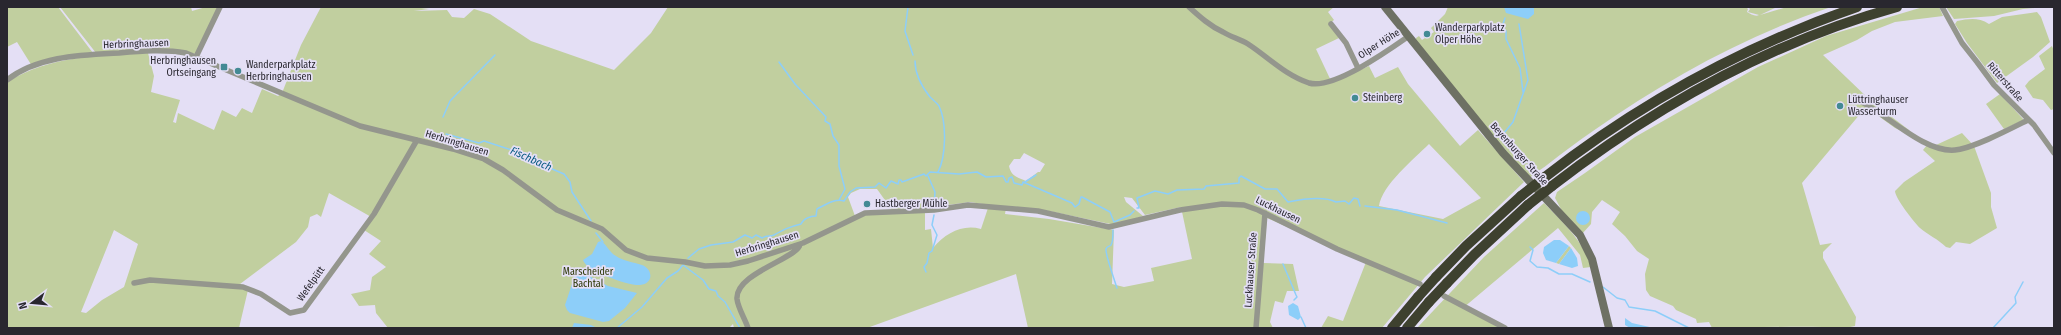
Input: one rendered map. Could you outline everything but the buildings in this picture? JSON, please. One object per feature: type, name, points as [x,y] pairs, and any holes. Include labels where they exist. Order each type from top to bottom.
[{"type":"highway","points":[[1392,328],[1436,277],[1466,246],[1521,196],[1607,130],[1690,80],[1772,39],[1857,7]]},
{"type":"highway","points":[[1407,328],[1474,254],[1528,205],[1613,140],[1664,108],[1730,72],[1819,33],[1867,15],[1897,7]]},
{"type":"main road","name":"Beyenburger Straße","points":[[1385,7],[1503,153],[1580,235],[1592,259],[1609,328]]},
{"type":"street","points":[[196,57],[220,7]]},
{"type":"street","name":"Olper Höhe","points":[[1189,7],[1205,21],[1246,43],[1282,69],[1300,79],[1315,84],[1329,81],[1375,60],[1409,36]]},
{"type":"street","name":"Ritterstraße","points":[[1942,7],[1962,43],[1994,85],[2034,125],[2054,152]]},
{"type":"street","name":"Olper Höhe","points":[[1331,24],[1346,43],[1358,68]]},
{"type":"street","name":"Herbringhausen","points":[[7,80],[24,70],[44,63],[78,55],[159,51],[179,52],[196,57],[360,126],[484,159],[503,170],[557,210],[602,230],[626,250],[639,256],[717,266],[748,261],[800,244],[865,213],[934,210],[968,205],[1038,211],[1097,224]]},
{"type":"street","points":[[1856,100],[1871,106],[1924,142],[1947,150],[1956,150],[1968,146],[2028,120]]},
{"type":"street","name":"Wefelpütt","points":[[134,283],[150,280],[243,287],[261,294],[290,313],[304,310],[374,214],[417,140]]},
{"type":"street","name":"Luckhausen","points":[[1097,224],[1115,227],[1170,212],[1229,204],[1248,206],[1337,249],[1420,284]]},
{"type":"street","name":"Luckhauser Straße","points":[[1256,328],[1265,213]]},
{"type":"street","points":[[748,328],[738,302],[739,289],[764,268],[797,250],[800,244]]},
{"type":"street","points":[[1444,296],[1505,328]]},
{"type":"green space","points":[[7,7],[58,7],[93,53],[32,66],[17,42],[7,47]]},
{"type":"green space","points":[[60,7],[191,7],[192,11],[206,7],[220,7],[197,54],[169,50],[96,53]]},
{"type":"green space","name":"Marscheider Bachtal","points":[[321,7],[413,7],[429,9],[414,11],[447,10],[452,17],[464,18],[474,9],[490,14],[531,41],[614,70],[651,33],[668,7],[1334,7],[1328,12],[1334,20],[1330,23],[1339,38],[1316,49],[1332,83],[1369,66],[1375,78],[1398,67],[1408,84],[1460,146],[1478,130],[1524,182],[1425,277],[1382,328],[1321,328],[1328,316],[1343,321],[1366,262],[1267,218],[1263,263],[1293,264],[1299,291],[1287,291],[1283,303],[1275,301],[1270,322],[1273,328],[1028,328],[1016,274],[867,328],[734,328],[733,324],[729,328],[388,328],[376,313],[375,305],[359,306],[351,294],[370,290],[372,277],[386,267],[369,254],[381,241],[364,230],[373,218],[329,193],[321,217],[317,214],[310,217],[308,227],[296,242],[240,284],[248,290],[239,328],[7,328],[7,82],[41,66],[75,58],[148,53],[154,76],[151,92],[180,100],[173,122],[176,123],[178,113],[214,130],[222,110],[236,117],[242,108],[252,113],[262,89],[278,96],[282,93],[301,45]],"holes":[[[1429,144],[1481,198],[1443,219],[1379,206],[1381,198],[1386,190],[1400,173]],[[1024,153],[1045,164],[1040,172],[1026,181],[1013,174],[1009,166],[1014,159],[1020,159]],[[860,189],[877,189],[892,210],[855,216],[848,197],[851,193]],[[1124,197],[1132,198],[1145,215],[1181,207],[1192,259],[1151,268],[1154,281],[1124,287],[1112,284],[1114,230],[1049,219],[1005,214],[1006,208],[1049,211],[1115,225],[1143,216],[1126,202]],[[970,202],[989,205],[981,229],[967,228],[955,231],[943,238],[933,248],[931,229],[925,230],[925,208]],[[114,230],[138,244],[124,287],[102,300],[86,313],[81,312]]]},
{"type":"green space","points":[[1448,7],[1746,7],[1748,9],[1747,12],[1756,16],[1759,15],[1748,12],[1750,9],[1748,7],[1777,7],[1760,15],[1787,7],[1831,7],[1768,31],[1737,45],[1678,77],[1649,94],[1593,131],[1530,178],[1416,42],[1416,38],[1419,36],[1422,40],[1434,32],[1431,28],[1445,14]]},
{"type":"green space","points":[[1923,7],[1939,7],[1943,16],[1895,22],[1872,31],[1857,40],[1823,55],[1872,102],[1909,130],[1913,136],[1895,128],[1866,107],[1802,183],[1820,245],[1832,243],[1823,252],[1823,258],[1856,317],[1855,326],[1845,328],[1712,328],[1709,322],[1697,323],[1696,319],[1676,310],[1673,306],[1650,296],[1646,290],[1645,274],[1649,259],[1637,251],[1625,236],[1612,224],[1620,212],[1602,200],[1592,212],[1591,224],[1582,234],[1562,211],[1555,198],[1557,192],[1635,137],[1758,67],[1826,36]]},
{"type":"green space","points":[[1946,7],[2046,7],[2023,9],[1994,16],[1954,19]]},
{"type":"green space","points":[[2037,12],[2041,17],[2050,42],[2033,57],[1997,83],[1967,43],[1955,24],[1957,21],[1973,19],[1981,20],[1989,24],[2002,17]]},
{"type":"green space","points":[[2052,46],[2054,51],[2054,109],[2051,110],[2043,100],[2033,98],[2025,86],[2029,81],[2045,69],[2039,56]]},
{"type":"green space","points":[[2000,94],[2024,120],[2004,129],[1986,104]]},
{"type":"green space","points":[[1962,133],[1974,146],[1991,193],[1991,207],[1997,228],[1970,244],[1956,242],[1950,248],[1946,247],[1920,228],[1909,216],[1895,191],[1904,182],[1935,161],[1923,150],[1927,145],[1936,145]]},
{"type":"green space","points":[[1544,203],[1578,240],[1591,267],[1583,268],[1580,255],[1558,228],[1463,308],[1500,328],[1417,328],[1484,257]]},
{"type":"green space","points":[[1569,246],[1571,248],[1559,264],[1556,263]]},
{"type":"water","points":[[1504,7],[1534,7],[1534,14],[1528,19],[1506,13]]},
{"type":"water","points":[[1580,211],[1586,211],[1590,215],[1590,221],[1586,225],[1580,225],[1576,221],[1576,215]]},
{"type":"water","points":[[1554,240],[1560,240],[1569,246],[1556,263],[1546,260],[1543,253],[1544,247]]},
{"type":"water","points":[[601,241],[614,255],[619,258],[646,267],[650,273],[650,279],[648,282],[640,285],[627,283],[599,273],[586,264],[583,260],[592,254],[598,242]]},
{"type":"water","points":[[1571,248],[1577,258],[1578,266],[1572,268],[1559,264]]},
{"type":"water","points":[[578,270],[608,286],[637,293],[625,308],[609,321],[603,322],[570,313],[565,305]]},
{"type":"water","points":[[1293,303],[1298,306],[1301,317],[1298,320],[1289,315],[1288,306]]},
{"type":"water","points":[[1625,318],[1632,323],[1654,328],[1630,328],[1625,325]]},
{"type":"water","points":[[574,323],[591,325],[597,328],[572,328]]},
{"type":"waterway","points":[[908,7],[905,31],[913,55]]},
{"type":"waterway","points":[[1505,18],[1502,27],[1506,31],[1506,39],[1520,68],[1523,92]]},
{"type":"waterway","points":[[1504,133],[1513,122],[1528,80],[1519,24]]},
{"type":"waterway","name":"Fischbach","points":[[443,117],[450,101],[495,55]]},
{"type":"waterway","points":[[915,61],[916,71],[922,85],[930,97],[939,106],[942,113],[944,149],[941,166],[938,172]]},
{"type":"waterway","points":[[779,62],[795,84],[826,117],[825,121],[830,124],[833,136],[839,145],[839,166],[845,189],[839,200]]},
{"type":"waterway","name":"Fischbach","points":[[446,134],[479,143],[484,141],[524,154],[538,163],[564,174],[570,182],[572,192],[591,221]]},
{"type":"waterway","points":[[688,258],[699,249],[711,245],[733,242],[745,235],[752,238],[756,235],[762,238],[773,236],[787,228],[801,224],[807,218],[816,216],[817,209],[827,204],[837,200],[844,201],[850,192],[856,188],[875,187],[879,183],[886,188],[891,181],[898,184],[899,180],[902,182],[924,174],[926,176],[930,172],[959,174],[977,172],[986,177],[1003,176],[1006,182],[1008,182],[1009,178],[1012,177],[1014,183],[1022,185],[1023,182],[1072,203],[1075,207],[1079,204],[1082,197],[1110,212],[1114,222],[1130,215],[1134,211]]},
{"type":"waterway","points":[[1025,182],[1036,175]]},
{"type":"waterway","points":[[928,176],[935,192],[934,207]]},
{"type":"waterway","points":[[1137,208],[1139,208],[1137,198],[1155,191],[1168,194],[1177,190],[1204,189],[1206,186],[1239,183],[1239,178],[1241,176],[1265,189],[1277,189],[1288,202],[1307,199],[1326,199],[1336,202],[1345,201],[1349,204],[1354,198],[1358,199],[1360,206]]},
{"type":"waterway","points":[[1365,206],[1397,210],[1447,223]]},
{"type":"waterway","points":[[926,272],[924,267],[927,263],[929,253],[932,251],[937,235],[932,225],[934,215]]},
{"type":"waterway","points":[[1113,230],[1112,244],[1106,248],[1106,252],[1117,288]]},
{"type":"waterway","name":"Fischbach","points":[[596,233],[603,242]]},
{"type":"waterway","points":[[1530,247],[1533,250],[1530,261],[1537,267],[1548,268],[1559,274],[1572,274],[1590,282]]},
{"type":"waterway","points":[[1283,264],[1297,297],[1294,300]]},
{"type":"waterway","points":[[617,328],[642,307],[667,278],[678,271],[683,265],[703,280],[709,289],[716,291],[718,296],[725,302],[740,328]]},
{"type":"waterway","points":[[1993,328],[2016,303],[2015,297],[2023,282]]},
{"type":"waterway","points":[[1603,287],[1617,298],[1625,300],[1629,307],[1655,311],[1689,328]]},
{"type":"waterway","points":[[1301,317],[1306,328]]},
{"type":"place","name":"Wanderparkplatz Olper Höhe","points":[[1427,34]]},
{"type":"place","name":"Herbringhausen Ortseingang","points":[[224,67]]},
{"type":"place","name":"Wanderparkplatz Herbringhausen","points":[[238,71]]},
{"type":"place","name":"Steinberg","points":[[1355,98]]},
{"type":"place","name":"Lüttringhauser Wasserturm","points":[[1840,106]]},
{"type":"place","name":"Hastberger Mühle","points":[[867,204]]}]
